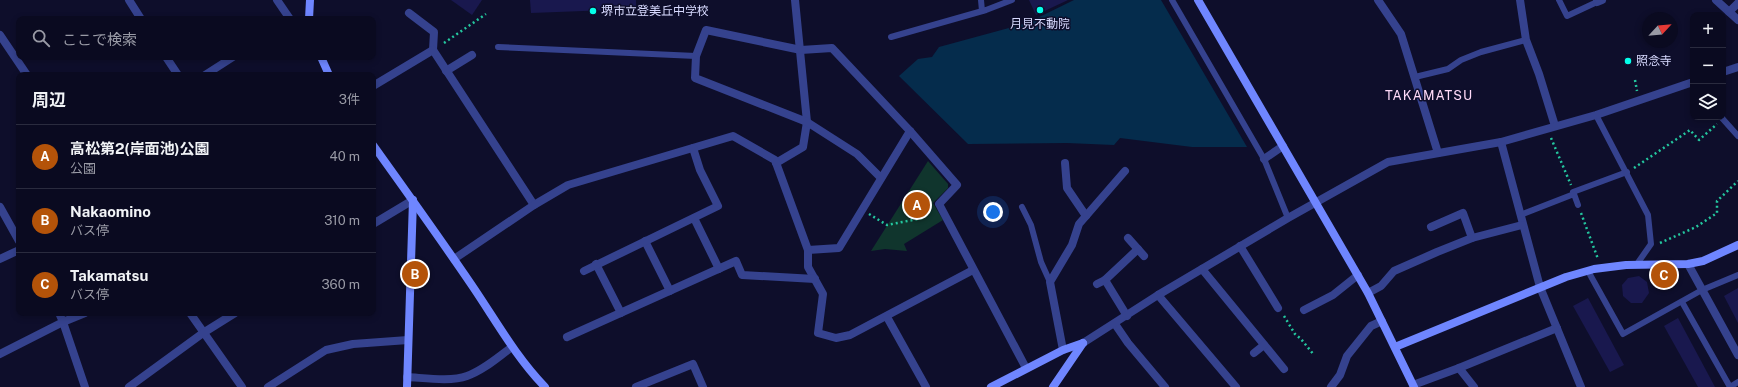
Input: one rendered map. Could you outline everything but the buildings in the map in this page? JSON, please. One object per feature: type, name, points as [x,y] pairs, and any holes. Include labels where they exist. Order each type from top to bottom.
[{"type":"street","points":[[129,0],[139,16]]},
{"type":"street","points":[[277,0],[288,16]]},
{"type":"street","points":[[309,16],[310,0]]},
{"type":"street","points":[[776,163],[803,147],[807,122],[795,0]]},
{"type":"street","points":[[1198,0],[1358,275],[1414,386],[1557,328]]},
{"type":"street","points":[[1378,0],[1401,34],[1438,153]]},
{"type":"street","points":[[1520,0],[1526,40],[1539,74],[1551,127]]},
{"type":"street","points":[[1716,0],[1738,20]]},
{"type":"street","points":[[1729,12],[1738,3]]},
{"type":"street","points":[[409,13],[434,32],[433,50],[534,205]]},
{"type":"street","points":[[881,178],[857,154],[807,122],[695,78],[696,56],[706,30],[801,50],[832,48],[910,131],[957,185],[939,204],[1026,368]]},
{"type":"street","points":[[0,35],[16,59]]},
{"type":"street","points":[[376,84],[433,50]]},
{"type":"street","points":[[446,70],[472,55]]},
{"type":"street","points":[[17,60],[25,72]]},
{"type":"street","points":[[168,60],[176,72]]},
{"type":"street","points":[[210,72],[228,60]]},
{"type":"street","points":[[322,60],[328,72]]},
{"type":"street","points":[[1726,71],[1738,67]]},
{"type":"street","points":[[991,387],[1063,350],[1083,343],[1115,324],[1158,295],[1240,246],[1316,201],[1388,162],[1501,142],[1596,115],[1690,83]]},
{"type":"street","points":[[808,250],[839,248],[910,131]]},
{"type":"street","points":[[454,259],[534,205],[568,185],[732,136],[775,160],[808,250],[808,267],[823,294],[818,333],[836,338],[850,336],[973,270]]},
{"type":"street","points":[[1501,142],[1540,287],[1581,387]]},
{"type":"street","points":[[1264,159],[1283,146]]},
{"type":"street","points":[[584,270],[718,206],[700,170],[693,148]]},
{"type":"street","points":[[376,149],[454,259],[512,347],[545,387]]},
{"type":"street","points":[[1065,163],[1067,188],[1086,216]]},
{"type":"street","points":[[1063,350],[1050,282],[1072,245],[1079,224],[1125,171]]},
{"type":"street","points":[[376,222],[413,200]]},
{"type":"street","points":[[407,387],[413,200]]},
{"type":"street","points":[[0,207],[16,236]]},
{"type":"street","points":[[1431,227],[1464,213],[1472,238]]},
{"type":"street","points":[[694,218],[718,269]]},
{"type":"street","points":[[1368,293],[1381,286],[1394,271],[1472,238],[1522,224]]},
{"type":"street","points":[[1128,238],[1144,256]]},
{"type":"street","points":[[645,241],[670,291]]},
{"type":"street","points":[[1395,346],[1540,287],[1588,271],[1637,264],[1688,264],[1703,261],[1738,245]]},
{"type":"street","points":[[1240,246],[1278,308]]},
{"type":"street","points":[[1097,284],[1105,280],[1138,249]]},
{"type":"street","points":[[0,259],[16,251]]},
{"type":"street","points":[[567,337],[736,261],[742,275],[815,279]]},
{"type":"street","points":[[596,264],[621,313]]},
{"type":"street","points":[[1688,264],[1738,355]]},
{"type":"street","points":[[1202,269],[1284,369]]},
{"type":"street","points":[[1304,310],[1332,295],[1358,275]]},
{"type":"street","points":[[1105,280],[1127,316]]},
{"type":"street","points":[[1158,295],[1236,387]]},
{"type":"street","points":[[60,316],[85,387]]},
{"type":"street","points":[[0,354],[77,316]]},
{"type":"street","points":[[192,316],[242,387]]},
{"type":"street","points":[[129,387],[230,316]]},
{"type":"street","points":[[887,317],[926,387]]},
{"type":"street","points":[[1331,387],[1340,375],[1347,356],[1371,326],[1382,320]]},
{"type":"street","points":[[1115,324],[1128,343],[1164,387]]},
{"type":"street","points":[[268,387],[326,350],[353,344],[408,340]]},
{"type":"street","points":[[1053,387],[1083,343]]},
{"type":"street","points":[[1254,353],[1264,345]]},
{"type":"street","points":[[408,377],[444,378],[466,376],[486,367],[512,347]]},
{"type":"street","points":[[636,387],[693,364],[703,387]]},
{"type":"street","points":[[1459,368],[1474,387]]},
{"type":"lane","points":[[981,0],[982,11]]},
{"type":"lane","points":[[891,37],[982,11],[1012,0]]},
{"type":"lane","points":[[1172,0],[1264,159],[1288,218]]},
{"type":"lane","points":[[1559,0],[1567,16],[1600,1]]},
{"type":"lane","points":[[1415,77],[1448,69],[1461,60],[1481,52],[1526,40]]},
{"type":"lane","points":[[498,47],[696,56]]},
{"type":"lane","points":[[1596,115],[1627,172],[1648,215],[1651,244],[1637,264]]},
{"type":"lane","points":[[1724,120],[1738,136]]},
{"type":"lane","points":[[1573,192],[1627,172]]},
{"type":"lane","points":[[1520,215],[1574,194],[1578,205]]},
{"type":"lane","points":[[1022,208],[1031,225],[1041,262],[1050,282]]},
{"type":"lane","points":[[1588,271],[1623,334],[1702,290],[1738,275]]},
{"type":"lane","points":[[1682,302],[1730,387],[1738,382]]},
{"type":"path","points":[[433,50],[486,14]]},
{"type":"path","points":[[1627,172],[1690,130],[1699,140],[1720,120]]},
{"type":"path","points":[[1551,127],[1573,192]]},
{"type":"path","points":[[1651,244],[1664,242],[1696,227],[1717,213],[1717,201],[1738,181]]},
{"type":"path","points":[[862,210],[886,225],[923,218],[928,212],[939,204]]},
{"type":"path","points":[[1578,205],[1601,268]]},
{"type":"path","points":[[1278,308],[1294,334],[1301,339],[1314,355]]},
{"type":"green space","points":[[928,161],[948,184],[948,188],[933,203],[943,220],[904,244],[907,251],[885,249],[871,251]]},
{"type":"water","points":[[1074,0],[1161,0],[1247,147],[1192,147],[1120,138],[1114,145],[1067,143],[968,144],[899,76],[918,59],[932,57],[939,47],[1027,23]]},
{"type":"place","name":"月見不動院","points":[[1040,10]]},
{"type":"place","name":"堺市立登美丘中学校","points":[[593,11]]},
{"type":"place","name":"照念寺","points":[[1628,61]]},
{"type":"place","name":"高松第2(岸面池)公園","points":[[917,205]]},
{"type":"place","name":"Nakaomino","points":[[415,274]]},
{"type":"place","name":"Takamatsu","points":[[1664,275]]},
{"type":"district","name":"TAKAMATSU","points":[[1429,95]]}]
